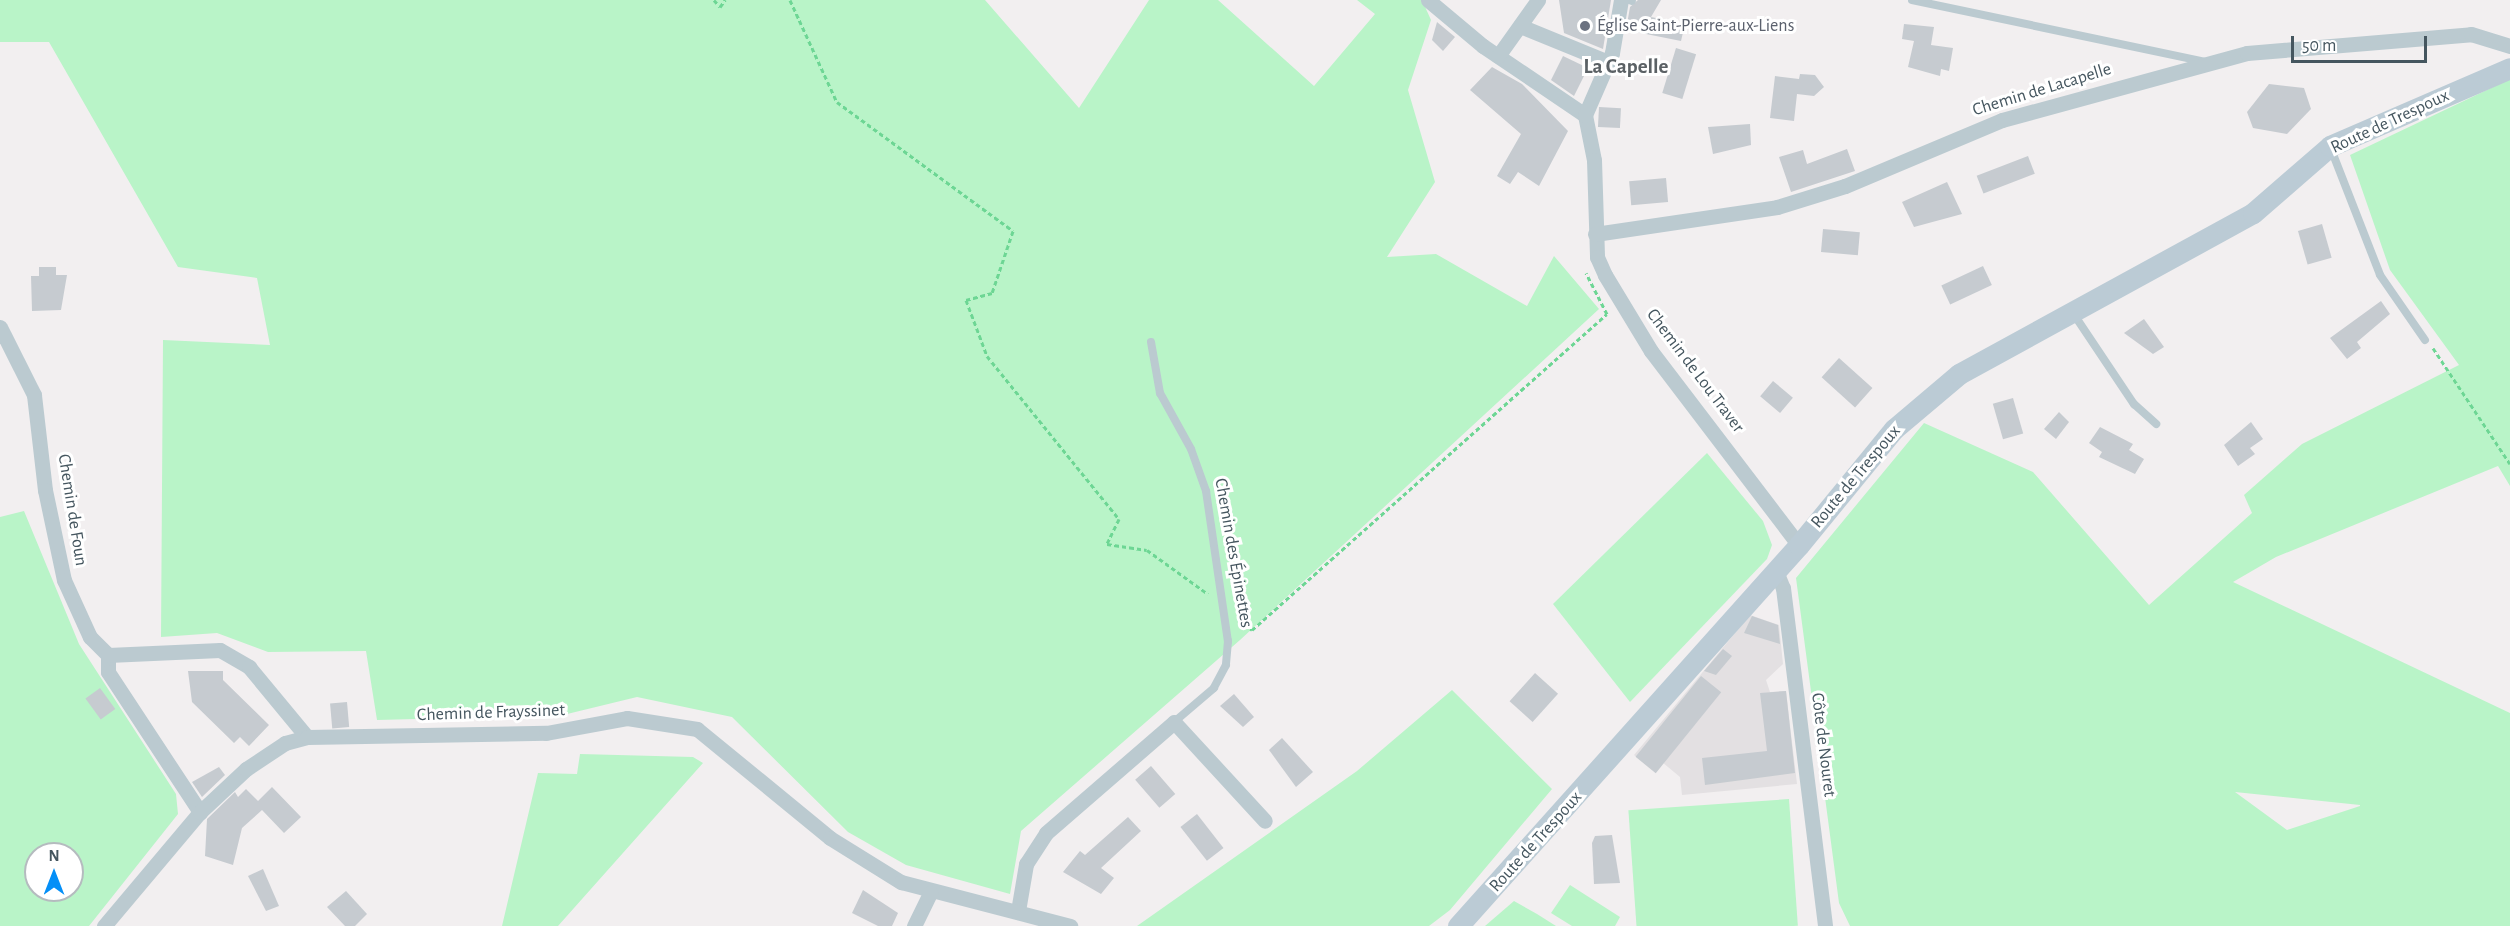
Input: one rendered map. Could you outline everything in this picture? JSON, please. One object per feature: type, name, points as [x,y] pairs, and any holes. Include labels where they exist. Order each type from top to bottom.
[{"type":"street","points":[[1428,0],[1498,56],[1585,115],[1608,62],[1627,0]]},
{"type":"street","points":[[1498,56],[1538,0]]},
{"type":"street","points":[[1520,26],[1608,62]]},
{"type":"street","name":"Chemin de Lacapelle","points":[[1595,234],[1777,207],[1845,186],[2002,120],[2210,63],[2370,39],[2471,34],[2510,46]]},
{"type":"street","name":"Route de Trespoux","points":[[1458,926],[1799,545],[1902,422],[1959,374],[2071,310],[2253,213],[2330,146],[2510,68]]},
{"type":"street","name":"Chemin de Lou Traver","points":[[1585,115],[1594,160],[1595,234],[1605,275],[1651,351],[1799,545]]},
{"type":"street","name":"Chemin de Foun","points":[[0,327],[34,394],[47,500],[64,580],[90,637],[108,655],[108,672],[200,812]]},
{"type":"street","name":"Côte de Nouret","points":[[1776,571],[1783,588],[1825,926]]},
{"type":"street","points":[[108,655],[220,650],[249,667],[306,737]]},
{"type":"street","name":"Chemin de Frayssinet","points":[[104,926],[200,812],[246,769],[285,743],[306,737],[546,733],[627,718],[697,729],[729,750],[864,863],[930,893],[1018,911],[1070,926]]},
{"type":"street","points":[[1174,722],[1265,821]]},
{"type":"street","name":"Chemin des Épinettes","points":[[1018,911],[1026,864],[1046,833],[1174,722]]},
{"type":"street","points":[[914,926],[930,893]]},
{"type":"lane","points":[[1912,0],[2210,63]]},
{"type":"lane","points":[[2330,146],[2380,275],[2426,340]]},
{"type":"lane","points":[[2071,310],[2134,404],[2156,424]]},
{"type":"lane","name":"Chemin des Épinettes","points":[[1151,342],[1160,393],[1191,448],[1206,491],[1226,608],[1226,665],[1214,688],[1174,722]]},
{"type":"path","points":[[714,0],[720,8],[725,0]]},
{"type":"path","points":[[790,0],[837,102],[1013,231],[992,293],[966,300],[987,356],[1119,519],[1107,544],[1147,550],[1252,630],[1607,314],[1585,280],[1595,234]]},
{"type":"path","points":[[2426,340],[2510,464]]},
{"type":"shaded area","points":[[1750,615],[1779,625],[1783,664],[1766,680],[1770,692],[1786,691],[1797,784],[1682,795],[1680,777],[1662,762],[1654,771],[1634,755]]},
{"type":"green space","points":[[0,0],[985,0],[1079,108],[1149,0],[1218,0],[1314,86],[1375,14],[1357,0],[1422,0],[1431,20],[1408,90],[1435,182],[1387,257],[1436,254],[1527,306],[1554,256],[1599,309],[1240,640],[1021,831],[1010,894],[906,865],[848,832],[732,717],[637,697],[563,715],[377,720],[366,651],[268,652],[217,633],[161,637],[163,340],[270,345],[257,278],[178,267],[49,42],[0,42]]},
{"type":"green space","points":[[2510,79],[2510,486],[2498,466],[2276,557],[2233,582],[2510,713],[2510,926],[1850,926],[1839,903],[1796,578],[1924,423],[2033,472],[2149,605],[2252,513],[2244,495],[2302,444],[2459,365],[2390,270],[2350,155]],"holes":[[[2235,792],[2360,805],[2287,830]]]},
{"type":"green space","points":[[1707,453],[1763,521],[1772,545],[1767,559],[1630,702],[1553,604]]},
{"type":"green space","points":[[24,511],[79,644],[176,794],[178,814],[89,926],[0,926],[0,517]]},
{"type":"green space","points":[[1452,690],[1552,789],[1450,910],[1429,926],[1137,926],[1357,771]]},
{"type":"green space","points":[[580,754],[693,757],[703,763],[558,926],[502,926],[538,773],[577,774]]},
{"type":"green space","points":[[1789,799],[1798,926],[1636,926],[1628,810]]},
{"type":"green space","points":[[1570,885],[1620,917],[1615,926],[1572,926],[1551,913]]},
{"type":"green space","points":[[1514,901],[1537,914],[1556,926],[1485,926]]},
{"type":"building","name":"Église Saint-Pierre-aux-Liens","points":[[1559,0],[1611,0],[1603,49],[1564,33]]},
{"type":"building","points":[[1638,0],[1661,0],[1651,17],[1685,24],[1681,41],[1626,30],[1630,7]]},
{"type":"building","points":[[1437,22],[1455,37],[1443,51],[1432,40]]},
{"type":"building","points":[[1904,24],[1934,27],[1931,45],[1953,48],[1949,71],[1941,69],[1940,76],[1908,67],[1914,41],[1902,39]]},
{"type":"building","points":[[1676,48],[1696,54],[1682,99],[1662,93]]},
{"type":"building","points":[[1563,56],[1588,68],[1574,96],[1551,80]]},
{"type":"building","points":[[1492,67],[1522,84],[1568,131],[1539,186],[1518,172],[1510,184],[1497,176],[1521,134],[1470,90]]},
{"type":"building","points":[[1800,74],[1815,75],[1824,87],[1814,96],[1797,94],[1794,121],[1770,118],[1775,76],[1799,79]]},
{"type":"building","points":[[2269,84],[2304,88],[2311,109],[2287,134],[2253,128],[2247,112]]},
{"type":"building","points":[[1599,107],[1621,108],[1620,128],[1598,127]]},
{"type":"building","points":[[1750,124],[1751,145],[1713,154],[1708,127]]},
{"type":"building","points":[[1847,149],[1855,171],[1791,192],[1779,157],[1803,150],[1807,164]]},
{"type":"building","points":[[2028,156],[2035,174],[1983,193],[1977,176]]},
{"type":"building","points":[[1666,178],[1668,202],[1631,205],[1629,181]]},
{"type":"building","points":[[1947,182],[1962,214],[1914,227],[1902,202]]},
{"type":"building","points":[[2322,224],[2332,258],[2308,265],[2298,231]]},
{"type":"building","points":[[1823,229],[1860,232],[1858,255],[1821,252]]},
{"type":"building","points":[[1983,266],[1992,285],[1950,304],[1941,285]]},
{"type":"building","points":[[39,267],[56,267],[56,275],[67,275],[61,310],[32,311],[31,276],[39,276]]},
{"type":"building","points":[[2381,301],[2390,314],[2357,342],[2361,348],[2347,359],[2330,338]]},
{"type":"building","points":[[2144,319],[2164,347],[2153,354],[2124,333]]},
{"type":"building","points":[[1839,358],[1872,388],[1855,407],[1822,377]]},
{"type":"building","points":[[1773,381],[1793,398],[1780,413],[1760,396]]},
{"type":"building","points":[[2013,398],[2023,434],[2003,439],[1993,404]]},
{"type":"building","points":[[2059,412],[2069,422],[2056,439],[2044,429]]},
{"type":"building","points":[[2251,422],[2263,439],[2250,448],[2255,454],[2238,466],[2224,445]]},
{"type":"building","points":[[2100,427],[2133,444],[2129,450],[2144,459],[2135,474],[2099,457],[2102,452],[2089,443]]},
{"type":"building","points":[[1752,616],[1778,625],[1780,644],[1744,633]]},
{"type":"building","points":[[1723,649],[1732,656],[1716,675],[1704,671]]},
{"type":"building","points":[[188,671],[223,671],[223,680],[269,725],[249,746],[240,737],[234,743],[192,702]]},
{"type":"building","points":[[1535,673],[1558,694],[1533,722],[1510,701]]},
{"type":"building","points":[[1701,676],[1721,692],[1656,773],[1636,757]]},
{"type":"building","points":[[100,688],[115,709],[101,720],[85,699]]},
{"type":"building","points":[[1786,691],[1795,773],[1705,785],[1702,758],[1767,751],[1760,693]]},
{"type":"building","points":[[1234,694],[1254,717],[1243,727],[1220,706]]},
{"type":"building","points":[[347,702],[349,727],[332,728],[330,703]]},
{"type":"building","points":[[1282,738],[1313,772],[1296,787],[1269,750]]},
{"type":"building","points":[[1151,766],[1175,794],[1159,808],[1135,780]]},
{"type":"building","points":[[219,767],[225,775],[202,797],[192,782]]},
{"type":"building","points":[[272,787],[301,817],[284,833],[262,810],[242,828],[233,865],[205,856],[207,819],[235,792],[238,797],[246,789],[258,801]]},
{"type":"building","points":[[1197,814],[1223,848],[1207,861],[1180,827]]},
{"type":"building","points":[[1128,817],[1141,831],[1101,868],[1114,878],[1101,894],[1063,872],[1080,851],[1085,855]]},
{"type":"building","points":[[1612,835],[1620,883],[1594,884],[1592,843],[1595,836]]},
{"type":"building","points":[[263,869],[279,906],[266,911],[248,876]]},
{"type":"building","points":[[863,890],[898,913],[892,926],[878,926],[852,913]]},
{"type":"building","points":[[346,891],[367,914],[355,926],[345,926],[327,907]]},
{"type":"place","name":"Église Saint-Pierre-aux-Liens","points":[[1585,26]]},
{"type":"district","name":"La Capelle","points":[[1626,67]]}]
